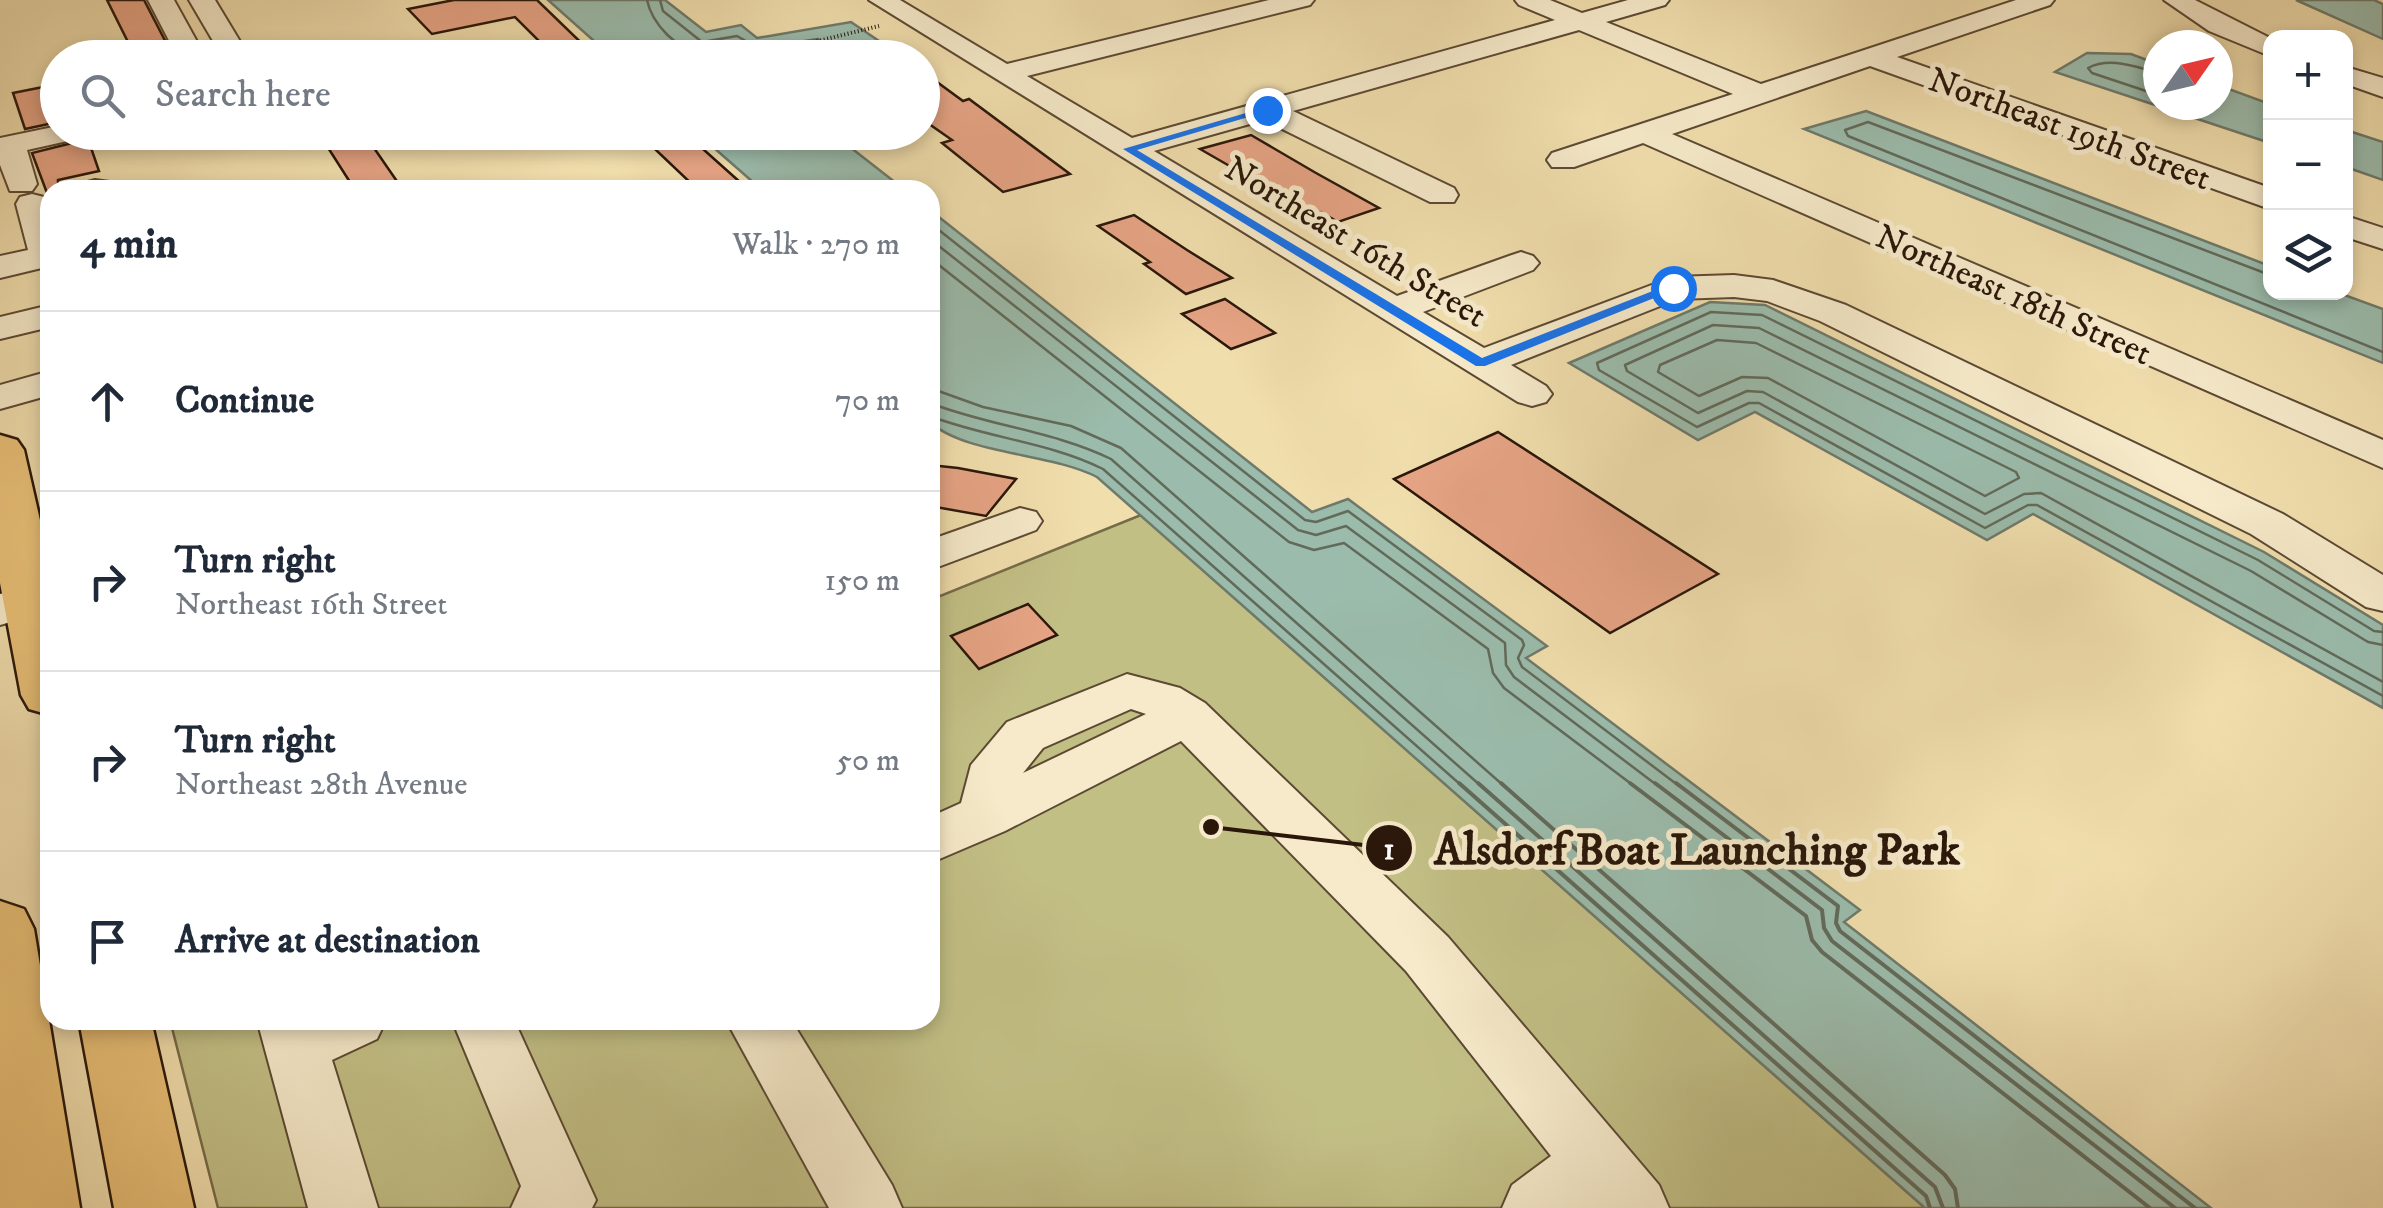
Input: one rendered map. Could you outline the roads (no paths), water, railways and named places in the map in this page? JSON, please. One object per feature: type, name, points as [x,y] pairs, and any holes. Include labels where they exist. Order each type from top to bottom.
[{"type":"main road","points":[[0,450],[40,655]]},
{"type":"main road","points":[[0,929],[21,1007],[40,1208]]},
{"type":"main road","points":[[117,1030],[154,1208]]},
{"type":"street","points":[[161,0],[182,40]]},
{"type":"street","points":[[202,0],[226,40]]},
{"type":"street","name":"Northeast 16th Street","points":[[882,0],[1532,394]]},
{"type":"street","points":[[1193,0],[1230,18]]},
{"type":"street","points":[[1003,73],[1301,0]]},
{"type":"street","points":[[1528,0],[1760,94]]},
{"type":"street","points":[[1128,149],[1656,0]]},
{"type":"street","points":[[1562,160],[2041,0]]},
{"type":"street","points":[[2177,0],[2263,45]]},
{"type":"street","name":"Northeast 19th Street","points":[[1870,57],[2263,197]]},
{"type":"street","points":[[2353,77],[2383,88]]},
{"type":"street","points":[[1267,110],[1442,195]]},
{"type":"street","points":[[0,122],[40,114]]},
{"type":"street","name":"Northeast 18th Street","points":[[1645,133],[2383,455]]},
{"type":"street","points":[[40,138],[10,145],[40,236]]},
{"type":"street","points":[[2353,228],[2383,239]]},
{"type":"street","points":[[0,267],[40,258]]},
{"type":"street","points":[[1394,310],[1521,263]]},
{"type":"street","points":[[1480,363],[1673,288],[1734,286],[1773,292],[1833,313],[2267,524],[2383,596]]},
{"type":"street","points":[[0,328],[40,318]]},
{"type":"street","points":[[0,397],[40,386]]},
{"type":"street","points":[[940,552],[1020,521]]},
{"type":"street","points":[[940,837],[1187,716],[1426,954],[1615,1185],[1537,1208]]},
{"type":"street","points":[[487,1030],[557,1205]]},
{"type":"street","points":[[763,1030],[866,1208]]},
{"type":"street","points":[[292,1033],[343,1208]]},
{"type":"water","points":[[548,0],[665,0],[706,32],[741,25],[757,38],[851,22],[878,40],[593,40]]},
{"type":"water","points":[[2296,0],[2374,0],[2383,4],[2383,39]]},
{"type":"water","points":[[2087,53],[2131,54],[2143,58],[2143,101],[2055,72]]},
{"type":"water","points":[[2233,90],[2263,101],[2263,141],[2200,120],[2233,120]]},
{"type":"water","points":[[1866,111],[2263,263],[2263,300],[2353,298],[2383,309],[2383,363],[1804,129]]},
{"type":"water","points":[[2353,132],[2383,142],[2383,180],[2353,169]]},
{"type":"water","points":[[716,150],[854,150],[892,180],[751,180]]},
{"type":"water","points":[[940,218],[1312,512],[1348,499],[1547,646],[1526,658],[1860,910],[1844,922],[2211,1208],[1925,1208],[1097,477],[940,429]]},
{"type":"water","points":[[1710,302],[1765,305],[2264,552],[2383,625],[2383,708],[2033,514],[1987,540],[1755,412],[1698,440],[1569,363]]},
{"type":"place","name":"Alsdorf Boat Launching Park","points":[[1211,827]]}]
